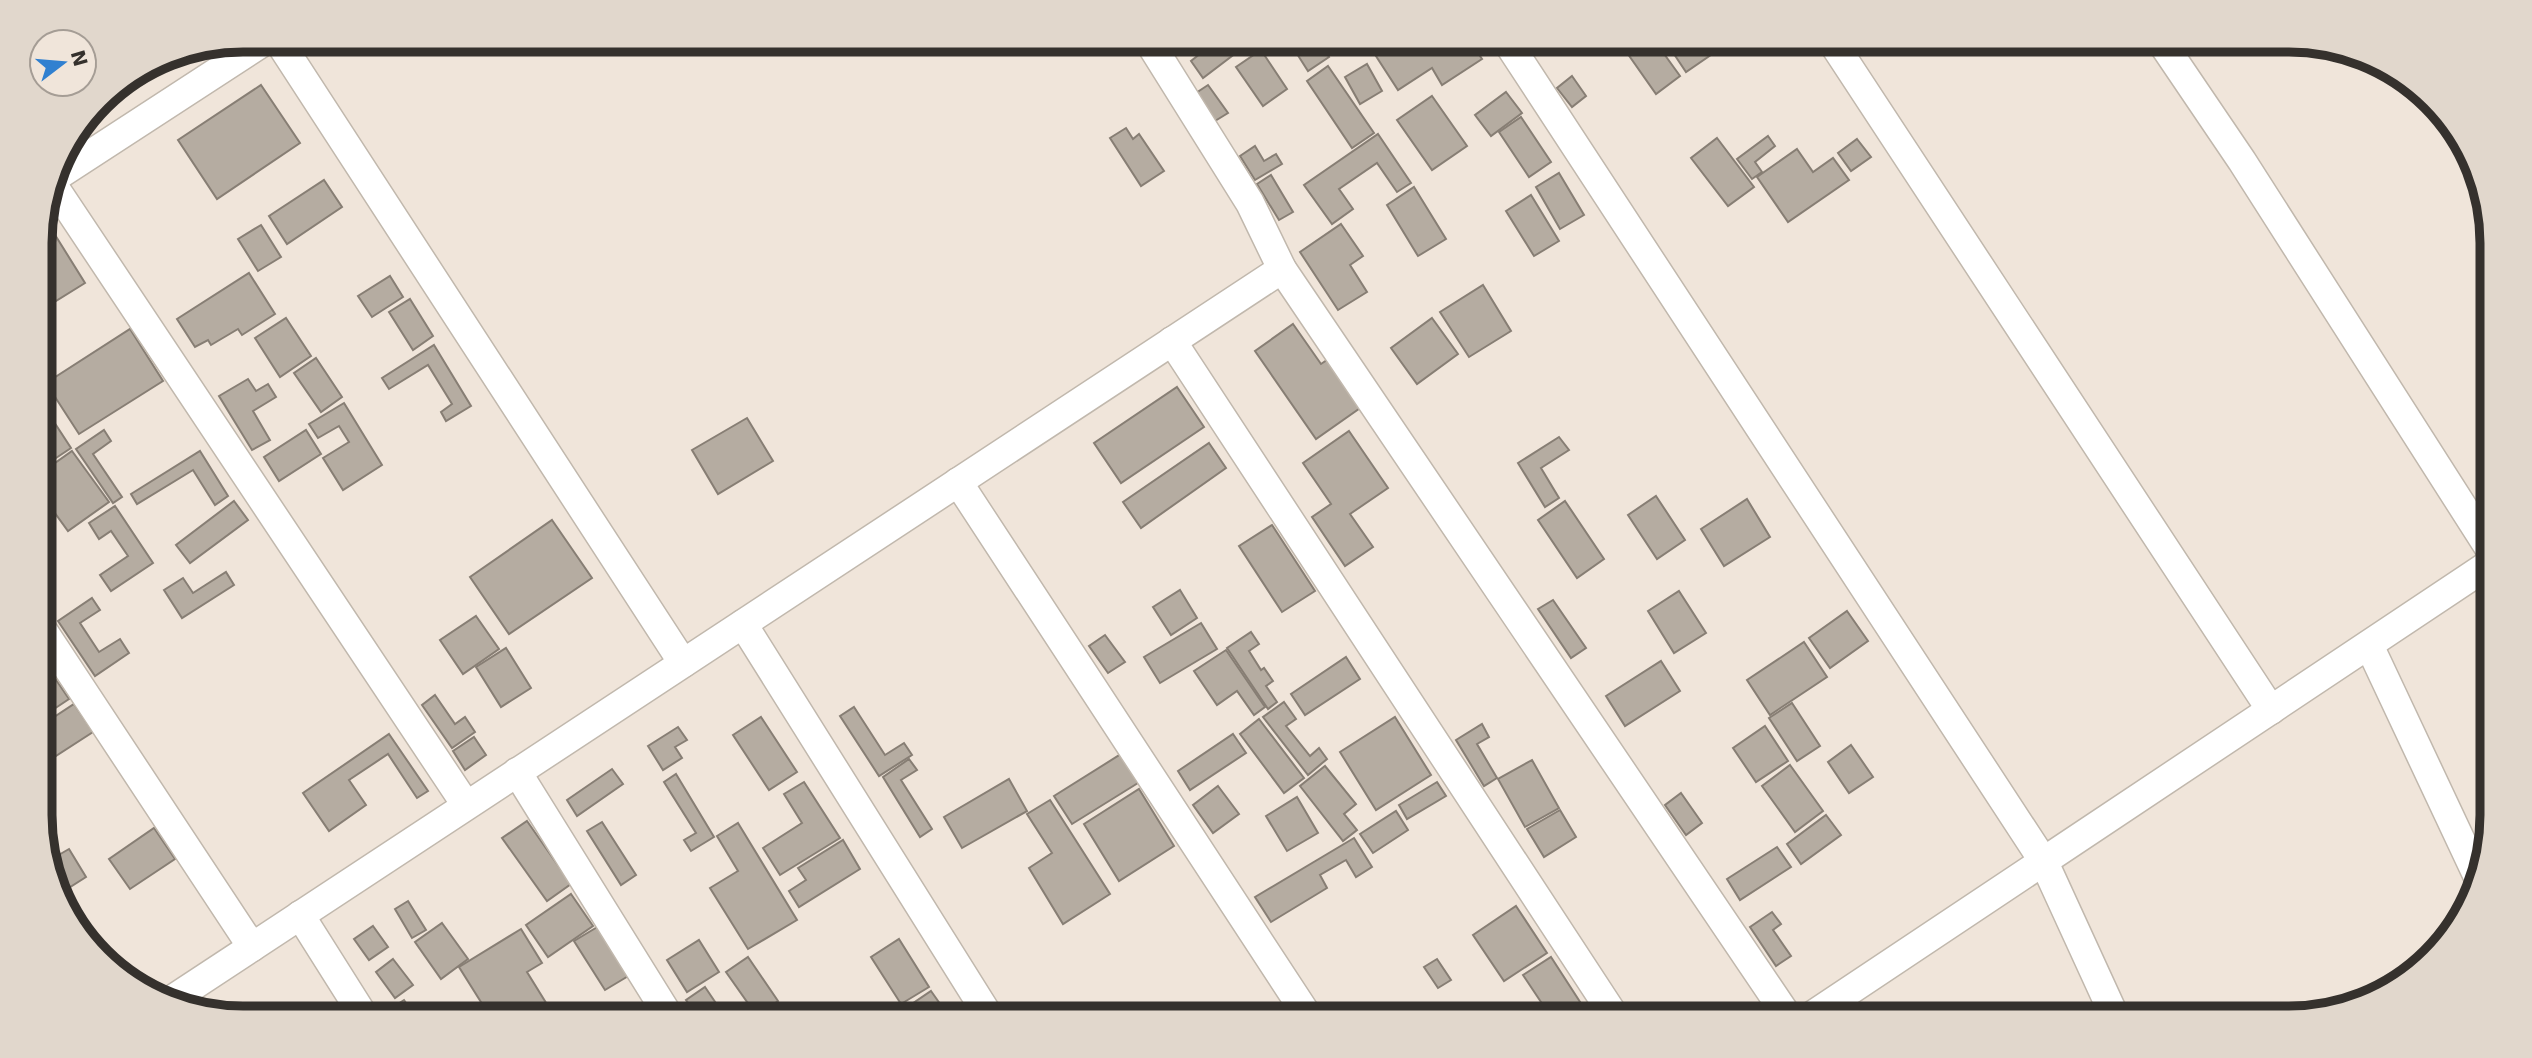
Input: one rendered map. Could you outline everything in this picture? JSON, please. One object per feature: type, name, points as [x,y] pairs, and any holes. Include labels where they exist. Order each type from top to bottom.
[{"type":"street","points":[[1514,52],[2044,862],[2110,1005]]},
{"type":"street","points":[[1839,52],[2271,710]]},
{"type":"street","points":[[2168,52],[2242,161],[2479,532]]},
{"type":"street","points":[[67,169],[246,53]]},
{"type":"street","points":[[286,53],[683,663]]},
{"type":"street","points":[[1156,53],[1250,203],[1282,269],[1779,1005]]},
{"type":"street","points":[[59,194],[466,806]]},
{"type":"street","points":[[180,994],[1282,269]]},
{"type":"street","points":[[1172,341],[1607,1005]]},
{"type":"street","points":[[958,482],[1302,1005]]},
{"type":"street","points":[[1828,1005],[2479,571]]},
{"type":"street","points":[[743,624],[982,1006]]},
{"type":"street","points":[[52,645],[252,947]]},
{"type":"street","points":[[2369,645],[2473,865]]},
{"type":"street","points":[[517,772],[662,1006]]},
{"type":"street","points":[[300,915],[357,1006]]},
{"type":"building","points":[[1263,52],[1287,89],[1263,106],[1236,67],[1257,53]]},
{"type":"building","points":[[1296,52],[1326,52],[1329,57],[1308,71]]},
{"type":"building","points":[[1477,52],[1482,59],[1442,85],[1432,68],[1398,90],[1374,53]]},
{"type":"building","points":[[1627,52],[1663,52],[1680,76],[1656,94]]},
{"type":"building","points":[[1673,52],[1715,52],[1686,72]]},
{"type":"building","points":[[1202,53],[1237,53],[1203,78],[1191,61]]},
{"type":"building","points":[[1367,64],[1382,91],[1360,104],[1345,77]]},
{"type":"building","points":[[1328,66],[1374,133],[1352,148],[1307,81]]},
{"type":"building","points":[[1572,76],[1586,96],[1572,107],[1557,88]]},
{"type":"building","points":[[261,85],[300,143],[217,199],[178,140]]},
{"type":"building","points":[[1208,85],[1228,113],[1215,121],[1196,93]]},
{"type":"building","points":[[1506,92],[1522,113],[1491,136],[1475,115]]},
{"type":"building","points":[[1432,96],[1467,146],[1432,170],[1397,120]]},
{"type":"building","points":[[1521,117],[1551,162],[1529,177],[1499,132]]},
{"type":"building","points":[[1126,128],[1133,139],[1139,134],[1164,171],[1141,186],[1110,138]]},
{"type":"building","points":[[1378,134],[1411,183],[1397,192],[1377,163],[1339,189],[1353,209],[1332,224],[1304,185]]},
{"type":"building","points":[[1768,136],[1775,146],[1755,162],[1762,172],[1752,179],[1737,159]]},
{"type":"building","points":[[1717,138],[1754,187],[1728,206],[1691,158]]},
{"type":"building","points":[[1857,139],[1871,157],[1851,171],[1838,153]]},
{"type":"building","points":[[1255,146],[1264,161],[1276,154],[1282,164],[1255,180],[1240,156]]},
{"type":"building","points":[[1797,149],[1813,172],[1833,158],[1849,180],[1788,222],[1757,177]]},
{"type":"building","points":[[1559,173],[1584,215],[1560,229],[1536,187]]},
{"type":"building","points":[[1271,175],[1293,212],[1279,220],[1257,184]]},
{"type":"building","points":[[324,180],[342,207],[287,244],[269,216]]},
{"type":"building","points":[[1414,187],[1446,239],[1418,256],[1387,205]]},
{"type":"building","points":[[1531,195],[1559,241],[1534,256],[1506,211]]},
{"type":"building","points":[[1341,224],[1363,256],[1350,265],[1367,292],[1338,310],[1300,252]]},
{"type":"building","points":[[261,225],[281,257],[258,271],[238,239]]},
{"type":"building","points":[[53,232],[85,283],[53,303]]},
{"type":"building","points":[[249,273],[275,314],[242,335],[238,329],[211,345],[208,340],[195,347],[177,319]]},
{"type":"building","points":[[390,276],[403,297],[372,317],[358,296]]},
{"type":"building","points":[[1483,285],[1511,331],[1469,357],[1440,312]]},
{"type":"building","points":[[410,299],[433,336],[413,350],[389,312]]},
{"type":"building","points":[[286,318],[311,356],[280,377],[255,338]]},
{"type":"building","points":[[1432,318],[1458,354],[1417,384],[1391,348]]},
{"type":"building","points":[[1293,324],[1321,364],[1330,358],[1363,406],[1316,439],[1255,351]]},
{"type":"building","points":[[130,329],[163,381],[79,434],[53,393],[53,379]]},
{"type":"building","points":[[434,345],[471,406],[446,421],[441,412],[452,404],[428,365],[389,389],[382,378]]},
{"type":"building","points":[[316,358],[342,397],[321,412],[294,373]]},
{"type":"building","points":[[248,379],[256,391],[268,384],[276,397],[253,411],[270,440],[252,450],[219,396]]},
{"type":"building","points":[[1177,387],[1204,427],[1121,483],[1094,443]]},
{"type":"building","points":[[344,403],[382,465],[343,490],[323,458],[349,442],[339,426],[318,438],[309,424]]},
{"type":"building","points":[[747,418],[773,461],[718,494],[692,450]]},
{"type":"building","points":[[53,420],[71,448],[53,460]]},
{"type":"building","points":[[104,430],[111,441],[93,454],[122,497],[113,503],[76,449]]},
{"type":"building","points":[[306,430],[321,454],[279,481],[264,457]]},
{"type":"building","points":[[1349,431],[1388,488],[1350,514],[1373,547],[1345,566],[1312,517],[1331,504],[1303,463]]},
{"type":"building","points":[[1559,437],[1569,450],[1541,468],[1559,498],[1545,507],[1518,463]]},
{"type":"building","points":[[1209,443],[1226,468],[1141,528],[1123,502]]},
{"type":"building","points":[[72,451],[109,502],[68,531],[53,510],[53,465]]},
{"type":"building","points":[[200,451],[228,496],[215,505],[193,470],[137,504],[131,494]]},
{"type":"building","points":[[1656,496],[1685,540],[1657,559],[1628,515]]},
{"type":"building","points":[[1747,499],[1770,537],[1724,566],[1701,529]]},
{"type":"building","points":[[234,501],[248,520],[190,563],[176,545]]},
{"type":"building","points":[[1565,501],[1604,559],[1577,578],[1538,520]]},
{"type":"building","points":[[115,506],[153,563],[111,591],[100,575],[128,556],[111,531],[99,539],[89,523]]},
{"type":"building","points":[[552,520],[592,578],[509,634],[470,577]]},
{"type":"building","points":[[1272,525],[1315,591],[1282,612],[1239,546]]},
{"type":"building","points":[[226,572],[234,585],[182,618],[164,590],[183,578],[193,593]]},
{"type":"building","points":[[1180,590],[1197,618],[1171,635],[1153,607]]},
{"type":"building","points":[[1679,591],[1706,633],[1674,653],[1648,611]]},
{"type":"building","points":[[92,598],[100,610],[80,623],[99,652],[120,639],[129,653],[95,676],[58,621]]},
{"type":"building","points":[[1553,600],[1586,648],[1571,658],[1538,609]]},
{"type":"building","points":[[1847,611],[1868,641],[1830,668],[1809,638]]},
{"type":"building","points":[[476,616],[499,649],[463,674],[440,640]]},
{"type":"building","points":[[1201,623],[1217,649],[1160,683],[1144,657]]},
{"type":"building","points":[[1251,632],[1259,644],[1249,651],[1261,670],[1264,668],[1273,681],[1266,686],[1277,702],[1268,709],[1227,648]]},
{"type":"building","points":[[1105,635],[1125,662],[1108,673],[1089,646]]},
{"type":"building","points":[[1804,642],[1827,677],[1770,715],[1747,680]]},
{"type":"building","points":[[506,648],[531,688],[501,707],[476,667]]},
{"type":"building","points":[[1226,650],[1265,707],[1254,715],[1237,691],[1217,705],[1194,671]]},
{"type":"building","points":[[1346,657],[1360,679],[1305,715],[1291,694]]},
{"type":"building","points":[[1661,661],[1680,691],[1625,726],[1606,696]]},
{"type":"building","points":[[52,674],[69,699],[52,710]]},
{"type":"building","points":[[435,695],[455,724],[465,717],[475,732],[452,748],[422,705]]},
{"type":"building","points":[[1284,702],[1296,719],[1286,726],[1310,756],[1319,748],[1327,759],[1308,775],[1263,717]]},
{"type":"building","points":[[1792,703],[1820,746],[1797,761],[1769,718]]},
{"type":"building","points":[[74,704],[93,732],[52,758],[52,718]]},
{"type":"building","points":[[854,707],[885,755],[904,743],[912,755],[879,776],[840,716]]},
{"type":"building","points":[[761,717],[797,772],[769,790],[733,735]]},
{"type":"building","points":[[1395,717],[1431,775],[1376,810],[1340,752]]},
{"type":"building","points":[[1259,719],[1304,778],[1284,793],[1240,734]]},
{"type":"building","points":[[1482,724],[1489,737],[1477,744],[1497,778],[1484,786],[1456,740]]},
{"type":"building","points":[[1765,726],[1788,761],[1756,782],[1733,748]]},
{"type":"building","points":[[678,727],[687,740],[675,747],[682,758],[663,770],[648,746]]},
{"type":"building","points":[[389,734],[428,791],[417,798],[388,754],[349,780],[366,805],[329,831],[303,793]]},
{"type":"building","points":[[1233,734],[1246,753],[1190,790],[1178,771]]},
{"type":"building","points":[[474,737],[486,755],[465,770],[453,751]]},
{"type":"building","points":[[1851,745],[1873,777],[1849,793],[1828,762]]},
{"type":"building","points":[[1121,754],[1138,783],[1072,824],[1054,796]]},
{"type":"building","points":[[909,759],[917,770],[901,780],[932,829],[920,837],[883,777]]},
{"type":"building","points":[[1532,760],[1559,808],[1525,827],[1498,779]]},
{"type":"building","points":[[1790,765],[1823,811],[1795,832],[1762,786]]},
{"type":"building","points":[[1325,766],[1356,804],[1344,814],[1357,830],[1343,841],[1300,786]]},
{"type":"building","points":[[612,769],[623,784],[577,816],[567,800]]},
{"type":"building","points":[[676,774],[714,837],[691,851],[684,840],[696,833],[664,782]]},
{"type":"building","points":[[1009,779],[1027,811],[962,848],[944,817]]},
{"type":"building","points":[[804,782],[840,838],[780,875],[763,848],[802,823],[784,794]]},
{"type":"building","points":[[1437,782],[1446,796],[1407,819],[1399,805]]},
{"type":"building","points":[[1218,786],[1239,814],[1213,833],[1193,805]]},
{"type":"building","points":[[1139,789],[1174,846],[1119,881],[1084,824]]},
{"type":"building","points":[[1681,793],[1702,823],[1686,835],[1665,805]]},
{"type":"building","points":[[1297,797],[1318,833],[1287,851],[1266,816]]},
{"type":"building","points":[[1050,800],[1110,894],[1063,924],[1029,868],[1052,853],[1027,814]]},
{"type":"building","points":[[1560,810],[1576,837],[1544,857],[1527,829]]},
{"type":"building","points":[[1396,811],[1408,830],[1373,853],[1360,834]]},
{"type":"building","points":[[1826,815],[1841,835],[1801,864],[1787,844]]},
{"type":"building","points":[[527,821],[571,884],[547,901],[502,838]]},
{"type":"building","points":[[602,822],[636,875],[621,885],[587,831]]},
{"type":"building","points":[[738,823],[797,920],[748,949],[710,888],[738,871],[717,836]]},
{"type":"building","points":[[154,828],[175,859],[130,889],[109,859]]},
{"type":"building","points":[[1354,838],[1372,867],[1356,877],[1346,860],[1320,875],[1327,888],[1271,922],[1255,897]]},
{"type":"building","points":[[843,840],[860,869],[799,907],[789,891],[806,880],[798,868]]},
{"type":"building","points":[[1777,847],[1791,867],[1740,900],[1727,879]]},
{"type":"building","points":[[69,849],[86,877],[68,888],[57,856]]},
{"type":"building","points":[[571,894],[593,926],[548,957],[526,925]]},
{"type":"building","points":[[408,901],[426,930],[412,938],[395,909]]},
{"type":"building","points":[[1516,906],[1547,953],[1504,981],[1473,935]]},
{"type":"building","points":[[1772,912],[1781,924],[1773,930],[1791,956],[1776,966],[1750,927]]},
{"type":"building","points":[[442,923],[468,959],[441,979],[415,942]]},
{"type":"building","points":[[373,926],[388,947],[369,960],[354,939]]},
{"type":"building","points":[[599,926],[630,975],[605,990],[574,941]]},
{"type":"building","points":[[521,929],[542,963],[527,972],[548,1006],[483,1006],[459,967]]},
{"type":"building","points":[[899,939],[929,987],[901,1004],[871,957]]},
{"type":"building","points":[[699,940],[719,972],[687,992],[667,960]]},
{"type":"building","points":[[748,957],[778,1001],[771,1006],[750,1006],[726,972]]},
{"type":"building","points":[[1551,957],[1582,1005],[1543,1005],[1523,975]]},
{"type":"building","points":[[393,959],[413,985],[395,998],[376,972]]},
{"type":"building","points":[[1437,959],[1451,980],[1438,988],[1424,967]]},
{"type":"building","points":[[705,987],[718,1006],[690,1006],[686,1000]]},
{"type":"building","points":[[931,991],[941,1006],[909,1006]]},
{"type":"building","points":[[404,1000],[408,1006],[395,1006]]}]
